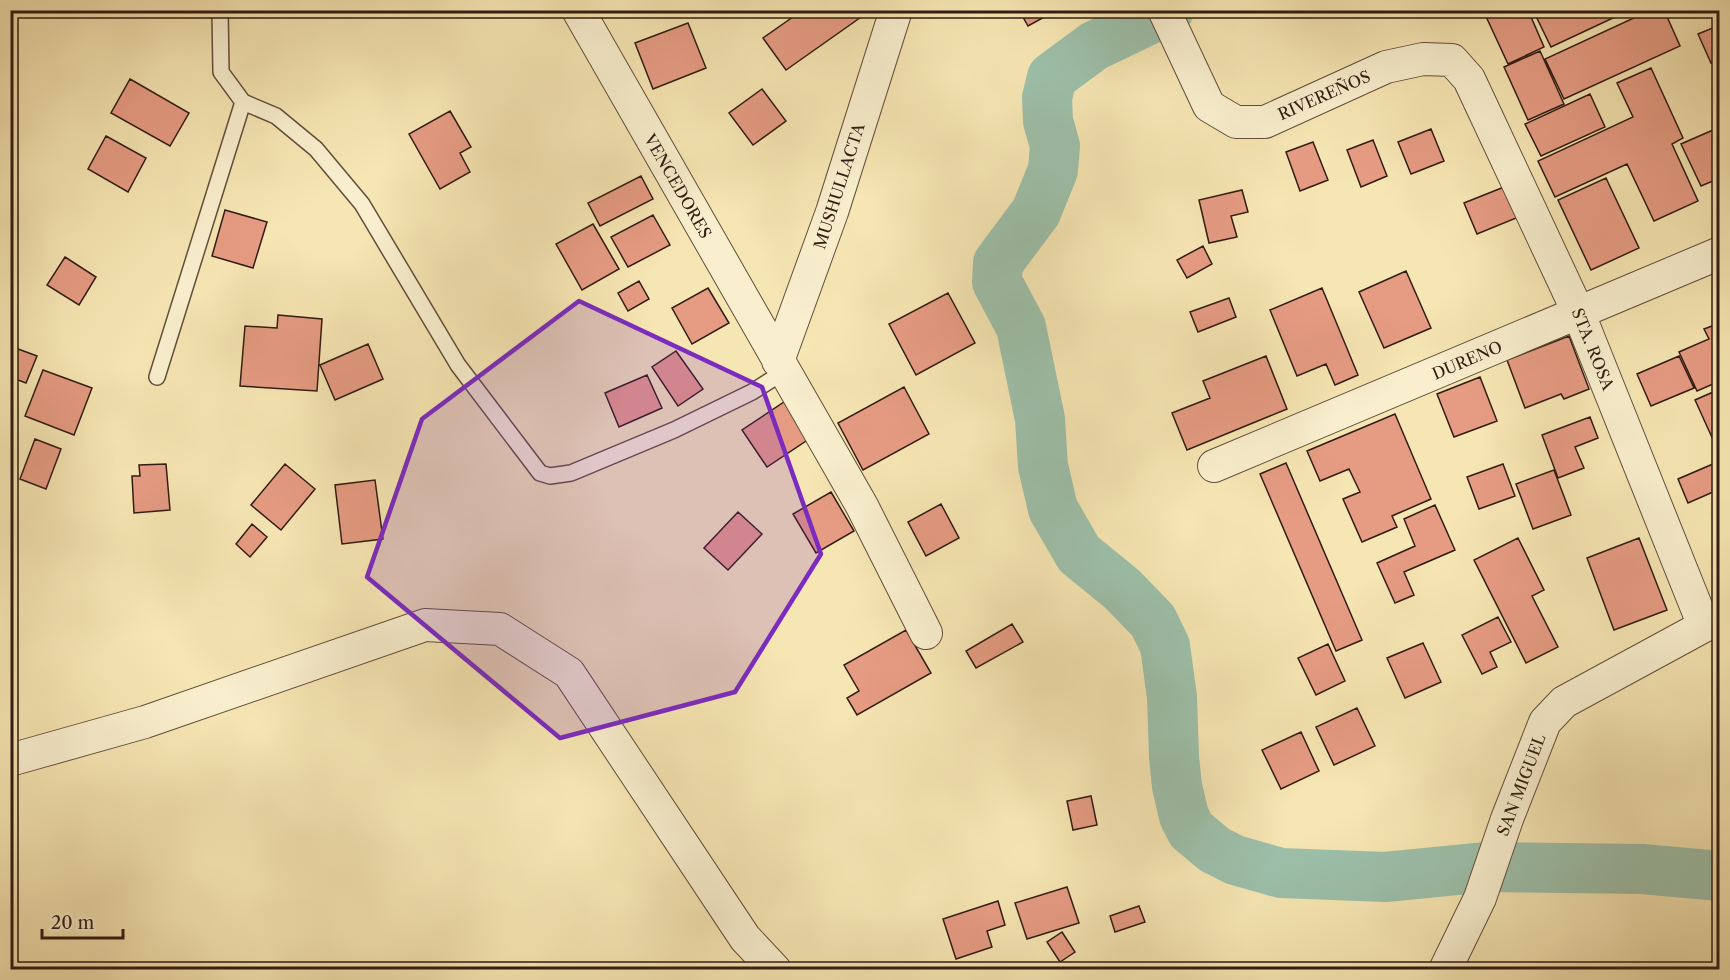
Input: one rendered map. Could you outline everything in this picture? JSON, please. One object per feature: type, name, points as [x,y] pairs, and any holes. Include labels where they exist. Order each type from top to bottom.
[{"type":"street","name":"VENCEDORES","points":[[578,10],[862,506],[926,633]]},
{"type":"street","name":"MUSHULLACTA","points":[[781,366],[832,212],[891,14]]},
{"type":"street","name":"RIVEREÑOS","points":[[1167,17],[1209,106],[1236,122],[1264,122],[1386,67],[1424,59],[1452,60],[1469,79]]},
{"type":"street","name":"STA. ROSA","points":[[1469,79],[1579,314],[1712,622]]},
{"type":"street","name":"DURENO","points":[[1214,466],[1719,253]]},
{"type":"street","name":"SAN MIGUEL","points":[[1445,969],[1480,898],[1507,819],[1545,722],[1564,702],[1712,622]]},
{"type":"street","points":[[10,760],[145,722],[425,625],[500,629],[569,673],[745,938],[775,969]]},
{"type":"lane","points":[[220,10],[221,72],[243,102],[276,116],[316,149],[362,204],[458,365],[540,473],[550,476],[571,473],[683,425],[752,392],[781,366]]},
{"type":"lane","points":[[157,377],[243,102]]},
{"type":"highlighted area","points":[[579,301],[762,387],[821,554],[735,692],[560,738],[367,577],[422,419]]},
{"type":"building","points":[[803,10],[871,10],[786,70],[763,38]]},
{"type":"building","points":[[1019,10],[1057,10],[1028,26]]},
{"type":"building","points":[[1483,10],[1528,10],[1544,47],[1508,64]]},
{"type":"building","points":[[1533,10],[1630,10],[1551,47]]},
{"type":"building","points":[[1651,10],[1664,10],[1680,46],[1564,99],[1545,59]]},
{"type":"building","points":[[688,23],[706,68],[653,89],[635,43]]},
{"type":"building","points":[[1720,25],[1720,60],[1711,63],[1698,34]]},
{"type":"building","points":[[1540,51],[1564,104],[1528,120],[1504,67]]},
{"type":"building","points":[[1651,68],[1683,138],[1672,144],[1698,201],[1654,221],[1627,164],[1555,197],[1538,161],[1633,117],[1617,83]]},
{"type":"building","points":[[130,79],[189,113],[170,146],[111,113]]},
{"type":"building","points":[[762,89],[786,121],[753,145],[729,113]]},
{"type":"building","points":[[1590,94],[1605,127],[1541,156],[1525,124]]},
{"type":"building","points":[[450,111],[471,147],[460,153],[470,172],[440,189],[409,134]]},
{"type":"building","points":[[1720,127],[1720,178],[1701,186],[1681,144]]},
{"type":"building","points":[[1431,129],[1444,161],[1411,174],[1398,142]]},
{"type":"building","points":[[106,136],[146,158],[128,192],[88,169]]},
{"type":"building","points":[[1373,140],[1387,176],[1361,187],[1347,150]]},
{"type":"building","points":[[1313,142],[1328,180],[1300,191],[1286,152]]},
{"type":"building","points":[[641,176],[653,199],[600,226],[588,203]]},
{"type":"building","points":[[1606,178],[1639,248],[1591,270],[1558,200]]},
{"type":"building","points":[[1514,183],[1526,214],[1477,234],[1464,203]]},
{"type":"building","points":[[1242,190],[1248,212],[1231,216],[1237,237],[1209,243],[1199,200]]},
{"type":"building","points":[[225,210],[267,222],[253,268],[212,256]]},
{"type":"building","points":[[653,215],[670,245],[628,267],[611,237]]},
{"type":"building","points":[[593,224],[619,269],[582,290],[556,244]]},
{"type":"building","points":[[1203,246],[1212,264],[1187,278],[1177,260]]},
{"type":"building","points":[[65,257],[96,277],[79,305],[47,285]]},
{"type":"building","points":[[1406,271],[1431,328],[1384,348],[1359,292]]},
{"type":"building","points":[[639,281],[649,299],[628,311],[618,293]]},
{"type":"building","points":[[708,288],[729,323],[692,344],[672,308]]},
{"type":"building","points":[[1322,288],[1358,375],[1335,385],[1326,364],[1297,376],[1270,310]]},
{"type":"building","points":[[948,293],[975,343],[916,375],[889,324]]},
{"type":"building","points":[[1229,298],[1236,317],[1198,332],[1190,312]]},
{"type":"building","points":[[278,315],[322,319],[317,391],[240,386],[245,326],[277,328]]},
{"type":"building","points":[[1720,323],[1720,381],[1697,391],[1679,352],[1709,339],[1704,329]]},
{"type":"building","points":[[1569,336],[1589,389],[1564,399],[1561,394],[1525,408],[1507,360]]},
{"type":"building","points":[[368,344],[383,379],[335,400],[320,365]]},
{"type":"building","points":[[10,346],[37,356],[26,383],[10,377]]},
{"type":"building","points":[[676,351],[703,389],[678,406],[652,367]]},
{"type":"building","points":[[1266,356],[1287,409],[1187,450],[1172,413],[1210,398],[1203,381]]},
{"type":"building","points":[[1679,356],[1694,388],[1651,406],[1637,374]]},
{"type":"building","points":[[43,370],[92,388],[74,435],[25,416]]},
{"type":"building","points":[[647,375],[662,408],[619,427],[605,393]]},
{"type":"building","points":[[1480,377],[1497,421],[1454,437],[1437,394]]},
{"type":"building","points":[[904,387],[929,434],[863,470],[838,423]]},
{"type":"building","points":[[1720,389],[1720,455],[1695,400]]},
{"type":"building","points":[[784,402],[809,439],[767,467],[742,430]]},
{"type":"building","points":[[1395,414],[1431,499],[1392,516],[1397,527],[1362,542],[1343,499],[1360,492],[1349,469],[1320,481],[1307,451]]},
{"type":"building","points":[[1590,417],[1598,438],[1575,447],[1584,468],[1558,478],[1542,435]]},
{"type":"building","points":[[35,439],[61,449],[46,489],[20,479]]},
{"type":"building","points":[[1720,461],[1720,489],[1688,503],[1678,479]]},
{"type":"building","points":[[1286,463],[1362,640],[1336,651],[1260,474]]},
{"type":"building","points":[[166,464],[170,510],[134,513],[132,476],[140,476],[139,465]]},
{"type":"building","points":[[285,464],[315,489],[281,530],[251,505]]},
{"type":"building","points":[[1503,464],[1515,496],[1479,509],[1467,477]]},
{"type":"building","points":[[1554,470],[1571,515],[1533,529],[1516,484]]},
{"type":"building","points":[[375,480],[383,539],[342,544],[335,485]]},
{"type":"building","points":[[831,492],[854,531],[816,553],[793,514]]},
{"type":"building","points":[[941,504],[959,538],[926,556],[908,522]]},
{"type":"building","points":[[1435,505],[1455,550],[1404,572],[1414,595],[1395,603],[1377,563],[1415,546],[1404,519]]},
{"type":"building","points":[[738,512],[762,534],[728,570],[704,548]]},
{"type":"building","points":[[252,524],[267,537],[250,557],[236,544]]},
{"type":"building","points":[[1518,538],[1544,590],[1532,596],[1558,647],[1526,663],[1474,560]]},
{"type":"building","points":[[1639,538],[1667,610],[1614,630],[1587,558]]},
{"type":"building","points":[[1498,617],[1511,642],[1490,652],[1497,667],[1482,674],[1462,635]]},
{"type":"building","points":[[1012,624],[1023,642],[976,668],[966,651]]},
{"type":"building","points":[[906,630],[931,673],[857,715],[847,698],[859,691],[844,665]]},
{"type":"building","points":[[1423,643],[1441,682],[1405,698],[1387,658]]},
{"type":"building","points":[[1328,644],[1345,681],[1316,695],[1298,658]]},
{"type":"building","points":[[1357,708],[1375,746],[1334,765],[1316,727]]},
{"type":"building","points":[[1301,732],[1319,771],[1281,789],[1262,750]]},
{"type":"building","points":[[1091,796],[1097,825],[1073,830],[1067,801]]},
{"type":"building","points":[[1067,887],[1079,923],[1027,939],[1015,903]]},
{"type":"building","points":[[998,901],[1005,925],[987,931],[992,947],[956,959],[943,919]]},
{"type":"building","points":[[1139,906],[1145,922],[1115,932],[1110,916]]},
{"type":"building","points":[[1062,932],[1075,952],[1060,962],[1047,942]]},
{"type":"waterway","points":[[1169,10],[1094,46],[1052,77],[1047,98],[1048,121],[1055,146],[1053,170],[1036,212],[998,263],[997,282],[1021,327],[1040,419],[1043,466],[1053,509],[1079,554],[1122,589],[1153,621],[1165,646],[1172,697],[1177,786],[1184,816],[1191,830],[1215,850],[1235,860],[1281,873],[1385,877],[1487,867],[1642,869],[1720,876]]}]
